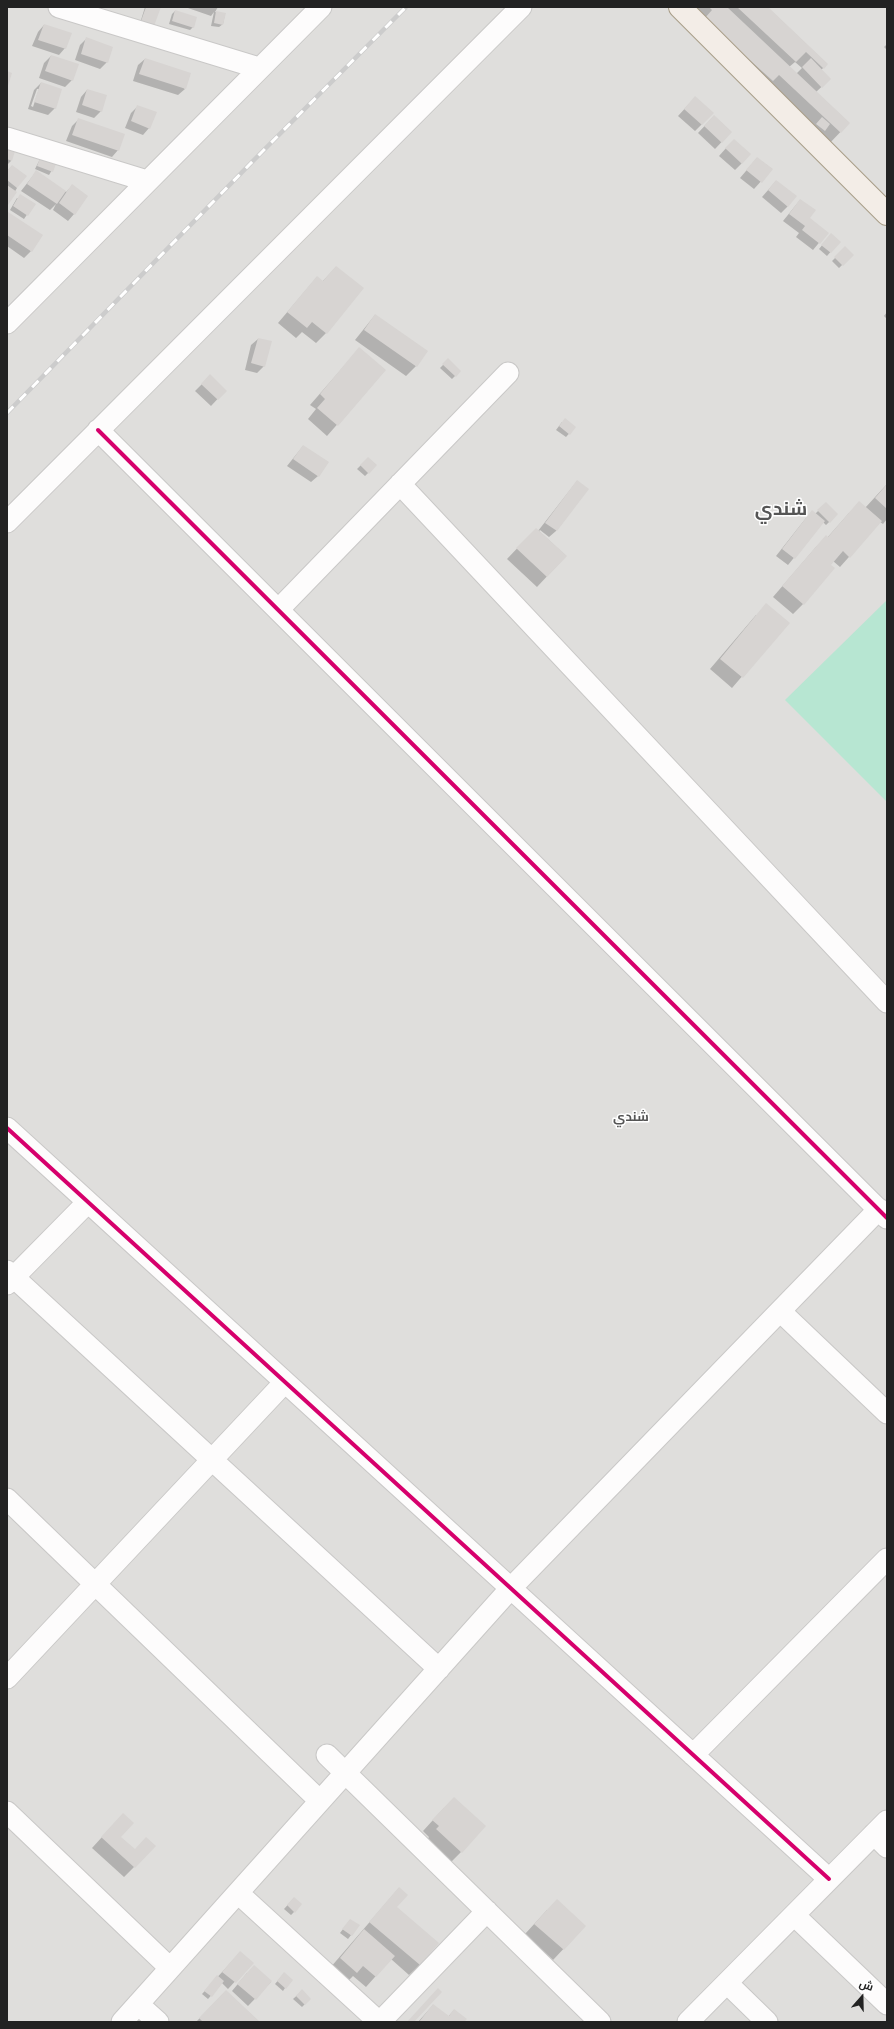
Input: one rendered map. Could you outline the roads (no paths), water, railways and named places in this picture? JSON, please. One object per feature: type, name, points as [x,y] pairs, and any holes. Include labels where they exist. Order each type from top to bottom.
[{"type":"main road","points":[[680,7],[887,214]]},
{"type":"street","points":[[58,7],[97,12],[259,68]]},
{"type":"street","points":[[7,323],[321,7]]},
{"type":"street","points":[[7,522],[521,7]]},
{"type":"street","points":[[7,138],[147,181]]},
{"type":"street","points":[[278,610],[508,373]]},
{"type":"street","points":[[98,430],[883,1214],[780,1311],[511,1588],[122,2022]]},
{"type":"street","points":[[400,484],[887,1002]]},
{"type":"street","points":[[7,1128],[830,1880]]},
{"type":"street","points":[[88,1202],[9,1277],[212,1460],[439,1669]]},
{"type":"street","points":[[780,1311],[887,1413]]},
{"type":"street","points":[[7,1678],[285,1382]]},
{"type":"street","points":[[7,1499],[320,1801]]},
{"type":"street","points":[[693,1755],[887,1559]]},
{"type":"street","points":[[327,1755],[600,2022]]},
{"type":"street","points":[[7,1812],[170,1968]]},
{"type":"street","points":[[688,2022],[830,1880],[883,1834]]},
{"type":"street","points":[[238,1892],[380,2022],[487,1911]]},
{"type":"street","points":[[794,1915],[887,2004]]},
{"type":"street","points":[[727,1983],[767,2022]]},
{"type":"street","points":[[138,2004],[158,2022]]},
{"type":"railway","points":[[7,413],[251,163],[406,7]]},
{"type":"district","name":"شندي","points":[[781,509]]},
{"type":"district","name":"شندي","points":[[631,1117]]}]
